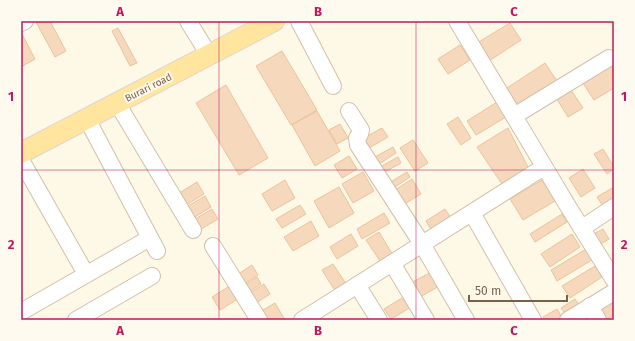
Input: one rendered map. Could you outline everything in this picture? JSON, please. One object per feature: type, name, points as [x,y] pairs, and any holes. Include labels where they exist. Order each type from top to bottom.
[{"type":"main road","name":"Burari road","points":[[21,153],[117,103],[205,50],[244,21]]},
{"type":"main road","name":"Burari road","points":[[21,140],[131,83],[274,21]]},
{"type":"street","points":[[21,23],[25,21]]},
{"type":"street","points":[[188,21],[205,50]]},
{"type":"street","points":[[299,21],[334,86]]},
{"type":"street","points":[[457,21],[544,167],[614,280]]},
{"type":"street","points":[[514,116],[609,58]]},
{"type":"street","points":[[117,103],[193,230]]},
{"type":"street","points":[[349,111],[361,130],[357,138],[358,145],[422,244],[466,320]]},
{"type":"street","points":[[21,312],[86,274],[153,245],[87,119]]},
{"type":"street","points":[[21,160],[86,274]]},
{"type":"street","points":[[302,320],[544,167]]},
{"type":"street","points":[[582,228],[614,207]]},
{"type":"street","points":[[472,213],[533,320]]},
{"type":"street","points":[[213,246],[259,320]]},
{"type":"street","points":[[392,263],[426,320]]},
{"type":"street","points":[[76,320],[152,276]]},
{"type":"street","points":[[357,285],[379,320]]},
{"type":"street","points":[[568,320],[594,313],[614,292]]},
{"type":"building","points":[[50,21],[66,51],[55,57],[36,22]]},
{"type":"building","points":[[510,23],[521,40],[489,61],[477,43]]},
{"type":"building","points":[[118,28],[137,63],[130,66],[112,31]]},
{"type":"building","points":[[21,32],[35,59],[21,67]]},
{"type":"building","points":[[460,45],[470,60],[448,74],[438,59]]},
{"type":"building","points":[[282,51],[317,110],[291,125],[256,66]]},
{"type":"building","points":[[610,62],[614,68],[614,88],[594,100],[581,80]]},
{"type":"building","points":[[545,63],[557,81],[518,106],[507,88]]},
{"type":"building","points":[[226,85],[268,158],[239,175],[196,103]]},
{"type":"building","points":[[569,87],[583,108],[568,117],[555,96]]},
{"type":"building","points":[[497,102],[506,117],[476,135],[467,121]]},
{"type":"building","points":[[317,111],[340,151],[315,166],[292,125]]},
{"type":"building","points":[[458,117],[471,138],[461,145],[447,124]]},
{"type":"building","points":[[340,124],[348,138],[337,144],[329,130]]},
{"type":"building","points":[[382,128],[388,137],[369,148],[364,138]]},
{"type":"building","points":[[508,128],[529,169],[502,184],[477,147]]},
{"type":"building","points":[[413,140],[428,163],[415,171],[400,148]]},
{"type":"building","points":[[393,147],[396,153],[379,164],[375,157]]},
{"type":"building","points":[[603,149],[614,167],[614,169],[607,174],[594,154]]},
{"type":"building","points":[[349,156],[357,169],[342,178],[334,165]]},
{"type":"building","points":[[398,157],[401,163],[383,173],[380,167]]},
{"type":"building","points":[[583,169],[595,188],[581,197],[569,178]]},
{"type":"building","points":[[363,172],[374,191],[353,203],[342,184]]},
{"type":"building","points":[[407,172],[410,177],[392,189],[389,183]]},
{"type":"building","points":[[412,179],[421,194],[401,206],[392,192]]},
{"type":"building","points":[[285,180],[295,198],[272,211],[262,194]]},
{"type":"building","points":[[542,180],[555,201],[523,220],[510,199]]},
{"type":"building","points":[[197,182],[204,194],[183,207],[176,195]]},
{"type":"building","points":[[339,187],[354,213],[329,228],[314,201]]},
{"type":"building","points":[[614,187],[614,202],[604,208],[597,197]]},
{"type":"building","points":[[205,196],[211,207],[190,220],[183,209]]},
{"type":"building","points":[[300,205],[306,214],[282,228],[276,219]]},
{"type":"building","points":[[212,209],[218,219],[198,231],[192,221]]},
{"type":"building","points":[[445,209],[453,221],[433,233],[426,221]]},
{"type":"building","points":[[384,213],[390,223],[362,239],[357,229]]},
{"type":"building","points":[[562,214],[567,222],[535,242],[530,234]]},
{"type":"building","points":[[311,221],[319,236],[293,251],[284,237]]},
{"type":"building","points":[[603,229],[609,239],[596,247],[590,236]]},
{"type":"building","points":[[379,232],[394,257],[382,264],[366,240]]},
{"type":"building","points":[[351,234],[358,246],[337,259],[330,247]]},
{"type":"building","points":[[572,234],[580,247],[550,267],[541,254]]},
{"type":"building","points":[[588,248],[595,258],[557,281],[551,270]]},
{"type":"building","points":[[333,264],[348,287],[337,294],[322,270]]},
{"type":"building","points":[[252,265],[258,275],[241,286],[235,276]]},
{"type":"building","points":[[595,266],[602,277],[570,298],[562,286]]},
{"type":"building","points":[[435,270],[443,284],[418,298],[409,284]]},
{"type":"building","points":[[257,277],[261,284],[246,294],[241,288]]},
{"type":"building","points":[[233,284],[241,297],[220,310],[212,297]]},
{"type":"building","points":[[264,284],[270,294],[253,305],[247,295]]},
{"type":"building","points":[[407,295],[413,306],[391,319],[384,309]]},
{"type":"building","points":[[614,295],[614,315],[606,320],[602,320],[594,307]]},
{"type":"building","points":[[575,299],[581,307],[567,316],[561,308]]},
{"type":"building","points":[[275,303],[285,320],[262,320],[258,313]]},
{"type":"building","points":[[557,309],[562,318],[558,320],[545,320],[543,317]]}]
